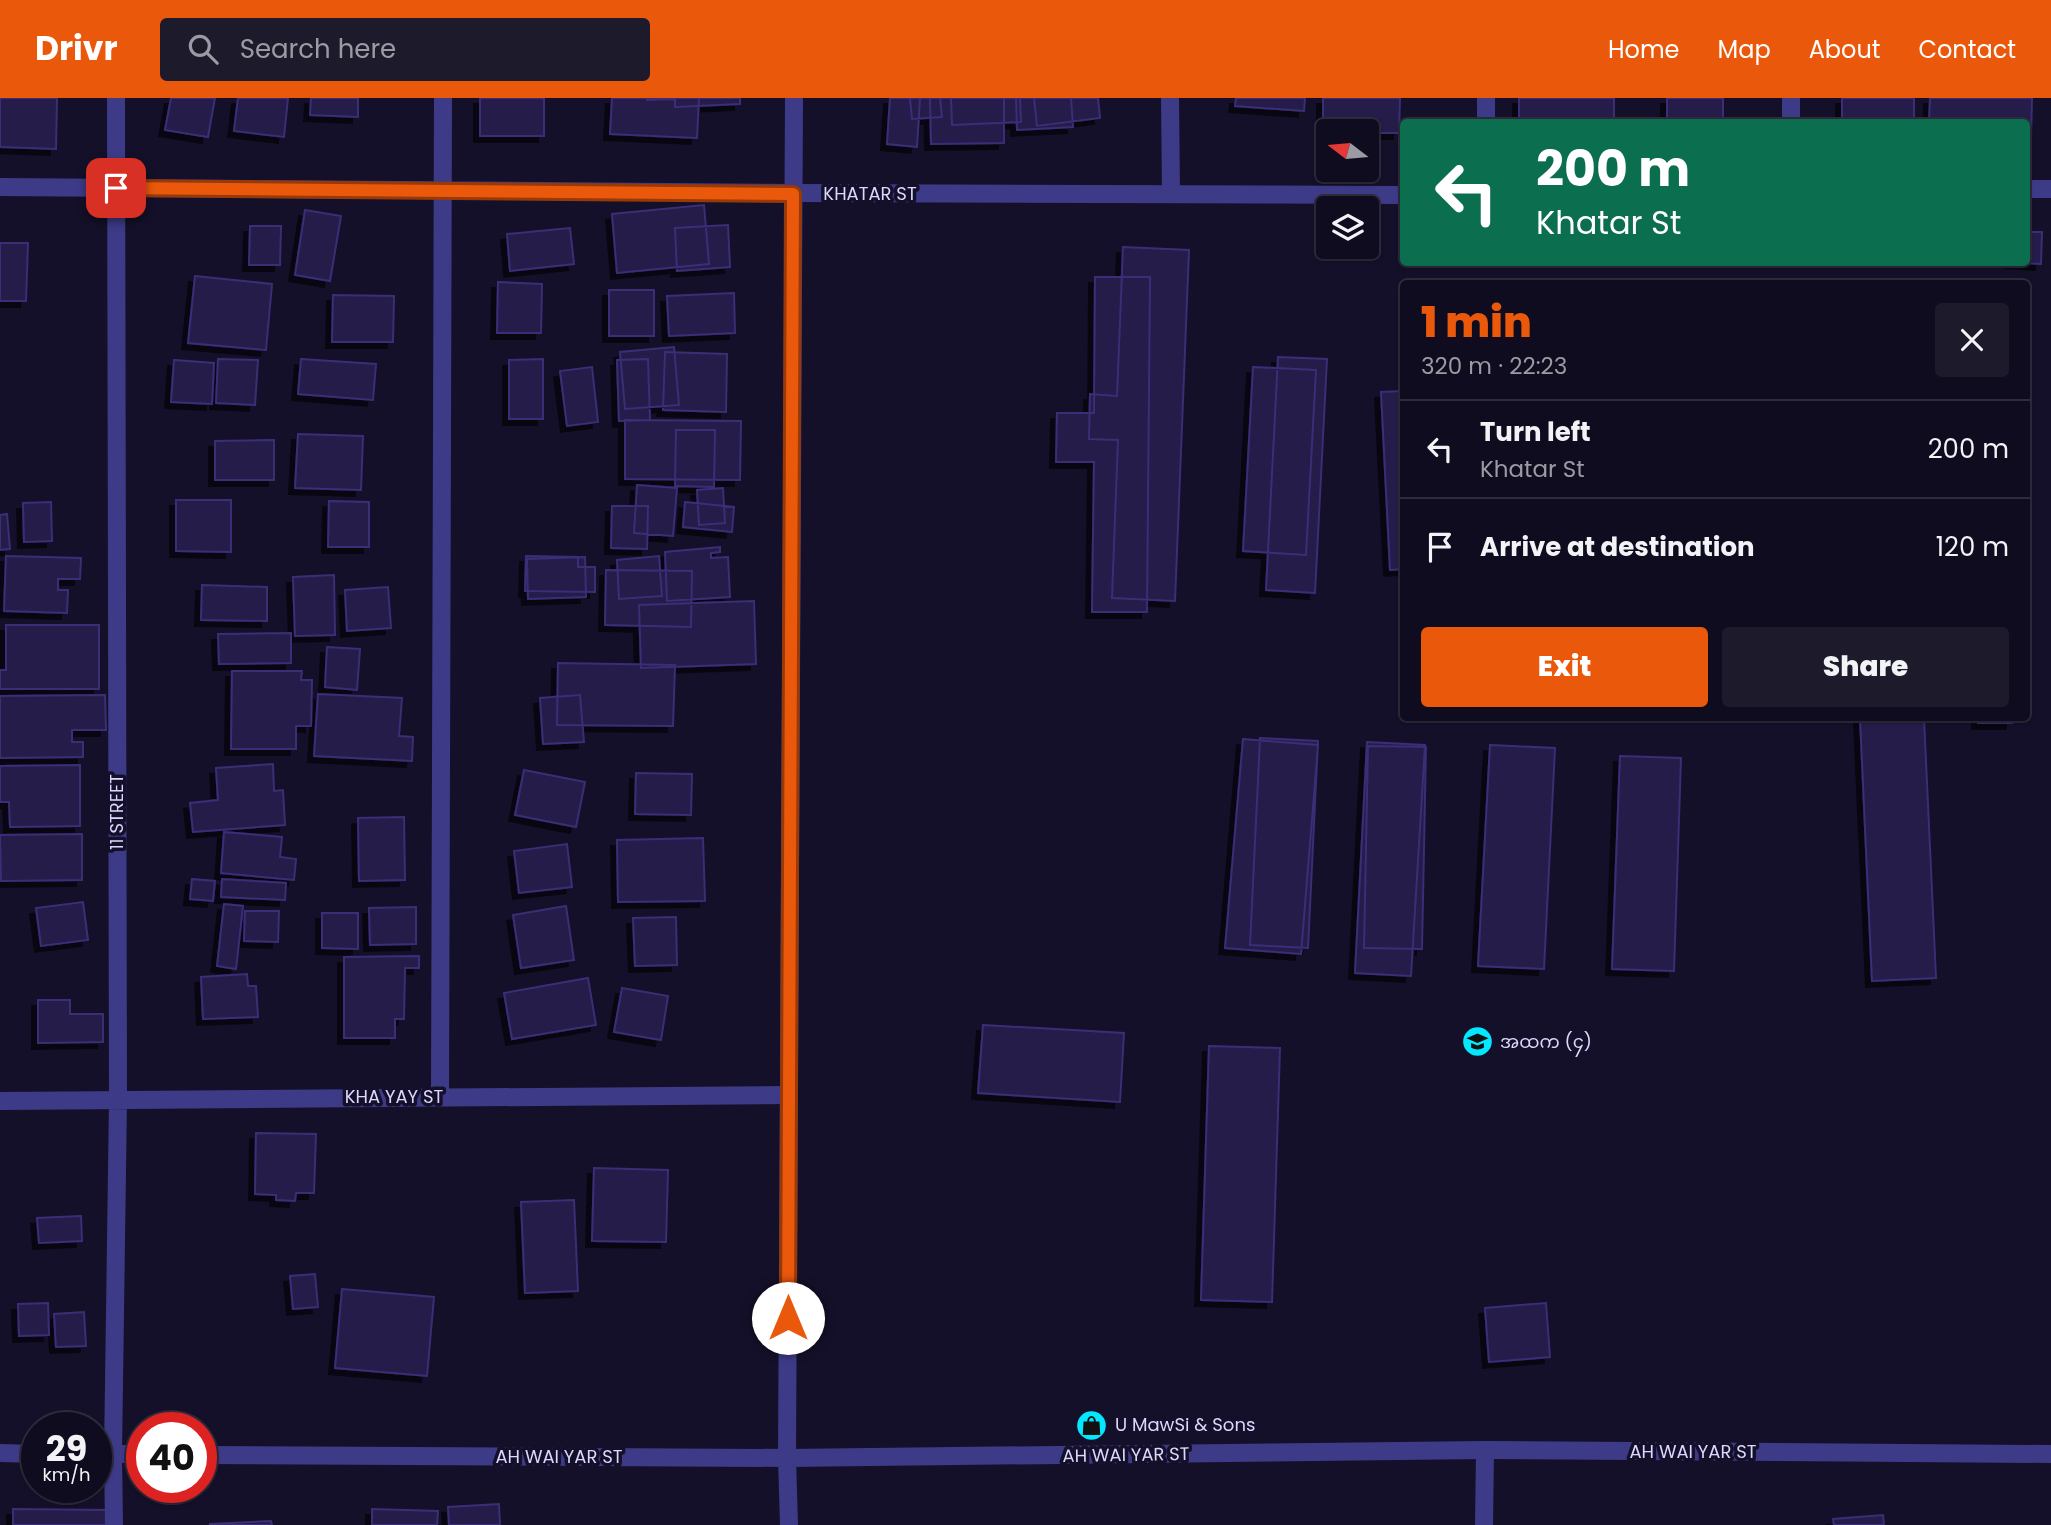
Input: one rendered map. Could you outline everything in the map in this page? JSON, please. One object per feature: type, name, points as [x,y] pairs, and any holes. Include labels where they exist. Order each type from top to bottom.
[{"type":"street","name":"11 STREET","points":[[107,1412],[118,1100],[116,98]]},
{"type":"street","points":[[440,1097],[443,98]]},
{"type":"street","points":[[789,1525],[787,1458],[794,98]]},
{"type":"street","points":[[1170,98],[1171,194]]},
{"type":"street","points":[[1486,98],[1486,119]]},
{"type":"street","points":[[1791,98],[1791,119]]},
{"type":"street","name":"KHATAR ST","points":[[0,187],[793,194],[1400,195]]},
{"type":"street","points":[[2030,189],[2051,189]]},
{"type":"street","name":"KHA YAY ST","points":[[0,1101],[789,1094]]},
{"type":"street","points":[[1485,1451],[1485,1525]]},
{"type":"street","name":"AH WAI YAR ST","points":[[217,1455],[787,1458],[1485,1451],[2051,1454]]},
{"type":"street","points":[[0,1453],[21,1454]]},
{"type":"street","name":"11 STREET","points":[[111,1503],[114,1525]]},
{"type":"building","points":[[0,98],[57,98],[56,149],[0,147]]},
{"type":"building","points":[[171,98],[215,98],[208,137],[165,130]]},
{"type":"building","points":[[238,98],[288,98],[284,137],[234,131]]},
{"type":"building","points":[[311,98],[358,98],[358,117],[310,115]]},
{"type":"building","points":[[480,98],[544,98],[544,136],[480,136]]},
{"type":"building","points":[[612,98],[699,98],[697,138],[610,134]]},
{"type":"building","points":[[647,98],[740,98],[740,104],[675,107],[675,99]]},
{"type":"building","points":[[890,98],[920,98],[917,147],[887,144]]},
{"type":"building","points":[[910,98],[940,98],[942,117],[912,119]]},
{"type":"building","points":[[930,98],[1004,98],[1004,143],[931,144]]},
{"type":"building","points":[[951,98],[1020,98],[1021,122],[952,125]]},
{"type":"building","points":[[1016,98],[1071,98],[1073,127],[1017,130]]},
{"type":"building","points":[[1034,98],[1098,98],[1100,118],[1037,126]]},
{"type":"building","points":[[1236,98],[1305,98],[1304,111],[1235,106]]},
{"type":"building","points":[[1323,98],[1400,98],[1399,133],[1379,133],[1379,119],[1323,119]]},
{"type":"building","points":[[1519,98],[1614,98],[1614,119],[1519,119]]},
{"type":"building","points":[[1667,98],[1723,98],[1723,119],[1667,119]]},
{"type":"building","points":[[1842,98],[1914,98],[1914,119],[1842,119]]},
{"type":"building","points":[[1930,98],[2032,98],[2031,138],[2030,119],[1929,119]]},
{"type":"building","points":[[704,205],[709,264],[617,273],[612,214]]},
{"type":"building","points":[[305,210],[341,216],[330,281],[295,275]]},
{"type":"building","points":[[728,225],[730,267],[677,271],[675,228]]},
{"type":"building","points":[[250,226],[281,226],[280,265],[249,265]]},
{"type":"building","points":[[570,228],[574,264],[510,271],[507,234]]},
{"type":"building","points":[[2030,232],[2042,232],[2041,264],[2030,263]]},
{"type":"building","points":[[0,243],[28,243],[26,301],[0,301]]},
{"type":"building","points":[[1123,247],[1189,250],[1175,601],[1112,598],[1118,440],[1089,439],[1090,394],[1117,396]]},
{"type":"building","points":[[195,276],[272,284],[266,350],[188,343]]},
{"type":"building","points":[[1095,277],[1150,277],[1147,612],[1092,612],[1094,462],[1056,462],[1057,413],[1094,413]]},
{"type":"building","points":[[498,282],[542,284],[541,333],[497,333]]},
{"type":"building","points":[[609,290],[654,290],[654,336],[609,336]]},
{"type":"building","points":[[734,293],[735,333],[669,336],[667,296]]},
{"type":"building","points":[[333,295],[394,296],[393,342],[332,342]]},
{"type":"building","points":[[674,347],[679,405],[625,409],[620,352]]},
{"type":"building","points":[[665,352],[727,354],[726,412],[663,410]]},
{"type":"building","points":[[1278,357],[1327,359],[1315,593],[1266,590]]},
{"type":"building","points":[[218,359],[258,360],[255,405],[216,403]]},
{"type":"building","points":[[301,359],[376,364],[373,400],[298,394]]},
{"type":"building","points":[[543,359],[543,419],[509,419],[509,360]]},
{"type":"building","points":[[648,359],[650,420],[619,421],[617,360]]},
{"type":"building","points":[[174,360],[214,363],[212,404],[171,402]]},
{"type":"building","points":[[592,367],[598,422],[567,426],[560,371]]},
{"type":"building","points":[[1253,367],[1316,370],[1306,555],[1243,551]]},
{"type":"building","points":[[1400,391],[1400,569],[1390,570],[1381,392]]},
{"type":"building","points":[[625,420],[741,421],[740,480],[625,479]]},
{"type":"building","points":[[676,430],[715,430],[714,487],[675,486]]},
{"type":"building","points":[[298,434],[363,436],[361,490],[295,488]]},
{"type":"building","points":[[274,440],[274,480],[215,480],[215,441]]},
{"type":"building","points":[[637,485],[677,488],[673,536],[634,533]]},
{"type":"building","points":[[723,488],[725,523],[699,525],[697,490]]},
{"type":"building","points":[[176,500],[231,500],[231,552],[176,551]]},
{"type":"building","points":[[329,501],[369,502],[369,547],[328,547]]},
{"type":"building","points":[[51,502],[52,541],[24,542],[23,503]]},
{"type":"building","points":[[685,502],[734,507],[732,532],[683,527]]},
{"type":"building","points":[[612,506],[648,506],[647,549],[611,548]]},
{"type":"building","points":[[7,514],[10,549],[0,550],[0,515]]},
{"type":"building","points":[[720,547],[720,552],[711,553],[711,558],[728,557],[730,597],[667,601],[665,552]]},
{"type":"building","points":[[6,556],[81,558],[80,579],[58,579],[58,590],[68,590],[67,613],[4,611]]},
{"type":"building","points":[[526,556],[578,557],[578,567],[595,567],[595,592],[525,591]]},
{"type":"building","points":[[659,556],[662,596],[619,599],[617,560]]},
{"type":"building","points":[[585,557],[586,597],[528,599],[527,559]]},
{"type":"building","points":[[606,570],[692,571],[691,627],[605,625]]},
{"type":"building","points":[[334,575],[335,635],[295,636],[293,577]]},
{"type":"building","points":[[202,585],[267,587],[267,621],[201,620]]},
{"type":"building","points":[[388,587],[391,628],[347,631],[345,590]]},
{"type":"building","points":[[754,601],[756,664],[641,668],[639,605]]},
{"type":"building","points":[[6,625],[99,625],[99,689],[0,689],[0,670],[6,670]]},
{"type":"building","points":[[291,633],[291,663],[219,664],[218,634]]},
{"type":"building","points":[[327,647],[360,649],[357,690],[325,687]]},
{"type":"building","points":[[558,663],[675,665],[673,726],[557,725]]},
{"type":"building","points":[[232,671],[302,671],[301,680],[312,680],[311,726],[296,726],[296,749],[231,749]]},
{"type":"building","points":[[318,694],[402,698],[399,736],[413,737],[412,761],[314,756]]},
{"type":"building","points":[[105,695],[106,730],[72,730],[72,742],[83,742],[83,757],[0,758],[0,696]]},
{"type":"building","points":[[580,695],[584,742],[543,744],[540,698]]},
{"type":"building","points":[[1860,721],[1924,721],[1936,978],[1872,981]]},
{"type":"building","points":[[1978,721],[2012,721],[2012,723]]},
{"type":"building","points":[[1260,738],[1318,741],[1308,948],[1250,945]]},
{"type":"building","points":[[1243,739],[1318,745],[1301,954],[1225,948]]},
{"type":"building","points":[[1367,742],[1425,745],[1411,976],[1355,973]]},
{"type":"building","points":[[1490,745],[1555,748],[1544,969],[1478,966]]},
{"type":"building","points":[[1368,746],[1426,747],[1422,949],[1364,948]]},
{"type":"building","points":[[1620,756],[1681,758],[1674,971],[1612,969]]},
{"type":"building","points":[[273,764],[274,791],[283,790],[285,825],[193,832],[190,803],[218,800],[216,768]]},
{"type":"building","points":[[80,765],[80,826],[10,827],[9,802],[0,802],[0,766]]},
{"type":"building","points":[[524,770],[585,782],[576,827],[515,815]]},
{"type":"building","points":[[636,773],[692,774],[691,815],[635,814]]},
{"type":"building","points":[[404,817],[405,880],[359,881],[358,818]]},
{"type":"building","points":[[224,832],[282,837],[280,857],[296,859],[294,880],[221,873]]},
{"type":"building","points":[[82,834],[82,880],[1,881],[0,835]]},
{"type":"building","points":[[703,838],[705,901],[618,902],[617,840]]},
{"type":"building","points":[[567,844],[572,887],[519,893],[514,851]]},
{"type":"building","points":[[192,879],[215,881],[213,901],[190,899]]},
{"type":"building","points":[[222,879],[286,883],[285,900],[221,897]]},
{"type":"building","points":[[83,902],[88,940],[41,946],[36,908]]},
{"type":"building","points":[[224,904],[243,906],[236,969],[217,966]]},
{"type":"building","points":[[566,906],[574,960],[521,968],[513,915]]},
{"type":"building","points":[[416,907],[416,944],[370,945],[369,908]]},
{"type":"building","points":[[245,911],[279,911],[278,942],[244,941]]},
{"type":"building","points":[[322,913],[358,913],[358,949],[322,948]]},
{"type":"building","points":[[676,917],[677,965],[635,966],[633,918]]},
{"type":"building","points":[[419,956],[419,968],[405,968],[404,1019],[395,1019],[395,1038],[344,1038],[344,957]]},
{"type":"building","points":[[247,974],[248,986],[256,986],[258,1017],[203,1019],[201,977]]},
{"type":"building","points":[[588,978],[596,1025],[512,1039],[504,993]]},
{"type":"building","points":[[622,988],[668,996],[661,1040],[614,1032]]},
{"type":"building","points":[[38,1000],[70,1000],[70,1014],[103,1014],[103,1042],[38,1043]]},
{"type":"building","points":[[983,1025],[1124,1033],[1120,1102],[978,1093]]},
{"type":"building","points":[[1209,1046],[1280,1048],[1272,1302],[1201,1300]]},
{"type":"building","points":[[256,1133],[316,1134],[314,1193],[296,1193],[295,1201],[276,1200],[276,1195],[255,1194]]},
{"type":"building","points":[[594,1168],[668,1170],[666,1242],[592,1241]]},
{"type":"building","points":[[574,1200],[578,1291],[525,1293],[521,1202]]},
{"type":"building","points":[[81,1216],[82,1241],[39,1243],[37,1218]]},
{"type":"building","points":[[315,1274],[318,1307],[293,1309],[290,1276]]},
{"type":"building","points":[[342,1289],[434,1297],[427,1376],[335,1368]]},
{"type":"building","points":[[48,1303],[49,1335],[19,1336],[18,1304]]},
{"type":"building","points":[[1546,1303],[1550,1357],[1489,1362],[1485,1308]]},
{"type":"building","points":[[84,1312],[86,1346],[56,1347],[54,1314]]},
{"type":"building","points":[[499,1504],[500,1525],[449,1525],[448,1507]]},
{"type":"building","points":[[13,1509],[108,1510],[108,1525],[13,1525]]},
{"type":"building","points":[[372,1509],[438,1511],[437,1525],[372,1525]]},
{"type":"building","points":[[1883,1515],[1884,1525],[1834,1525],[1833,1519]]},
{"type":"building","points":[[271,1521],[272,1525],[210,1525],[210,1524]]},
{"type":"place","name":"အထက (၄)","points":[[1477,1042]]},
{"type":"place","name":"U MawSi & Sons","points":[[1092,1425]]},
{"type":"route","points":[[116,188],[793,194],[788,1318]]}]
